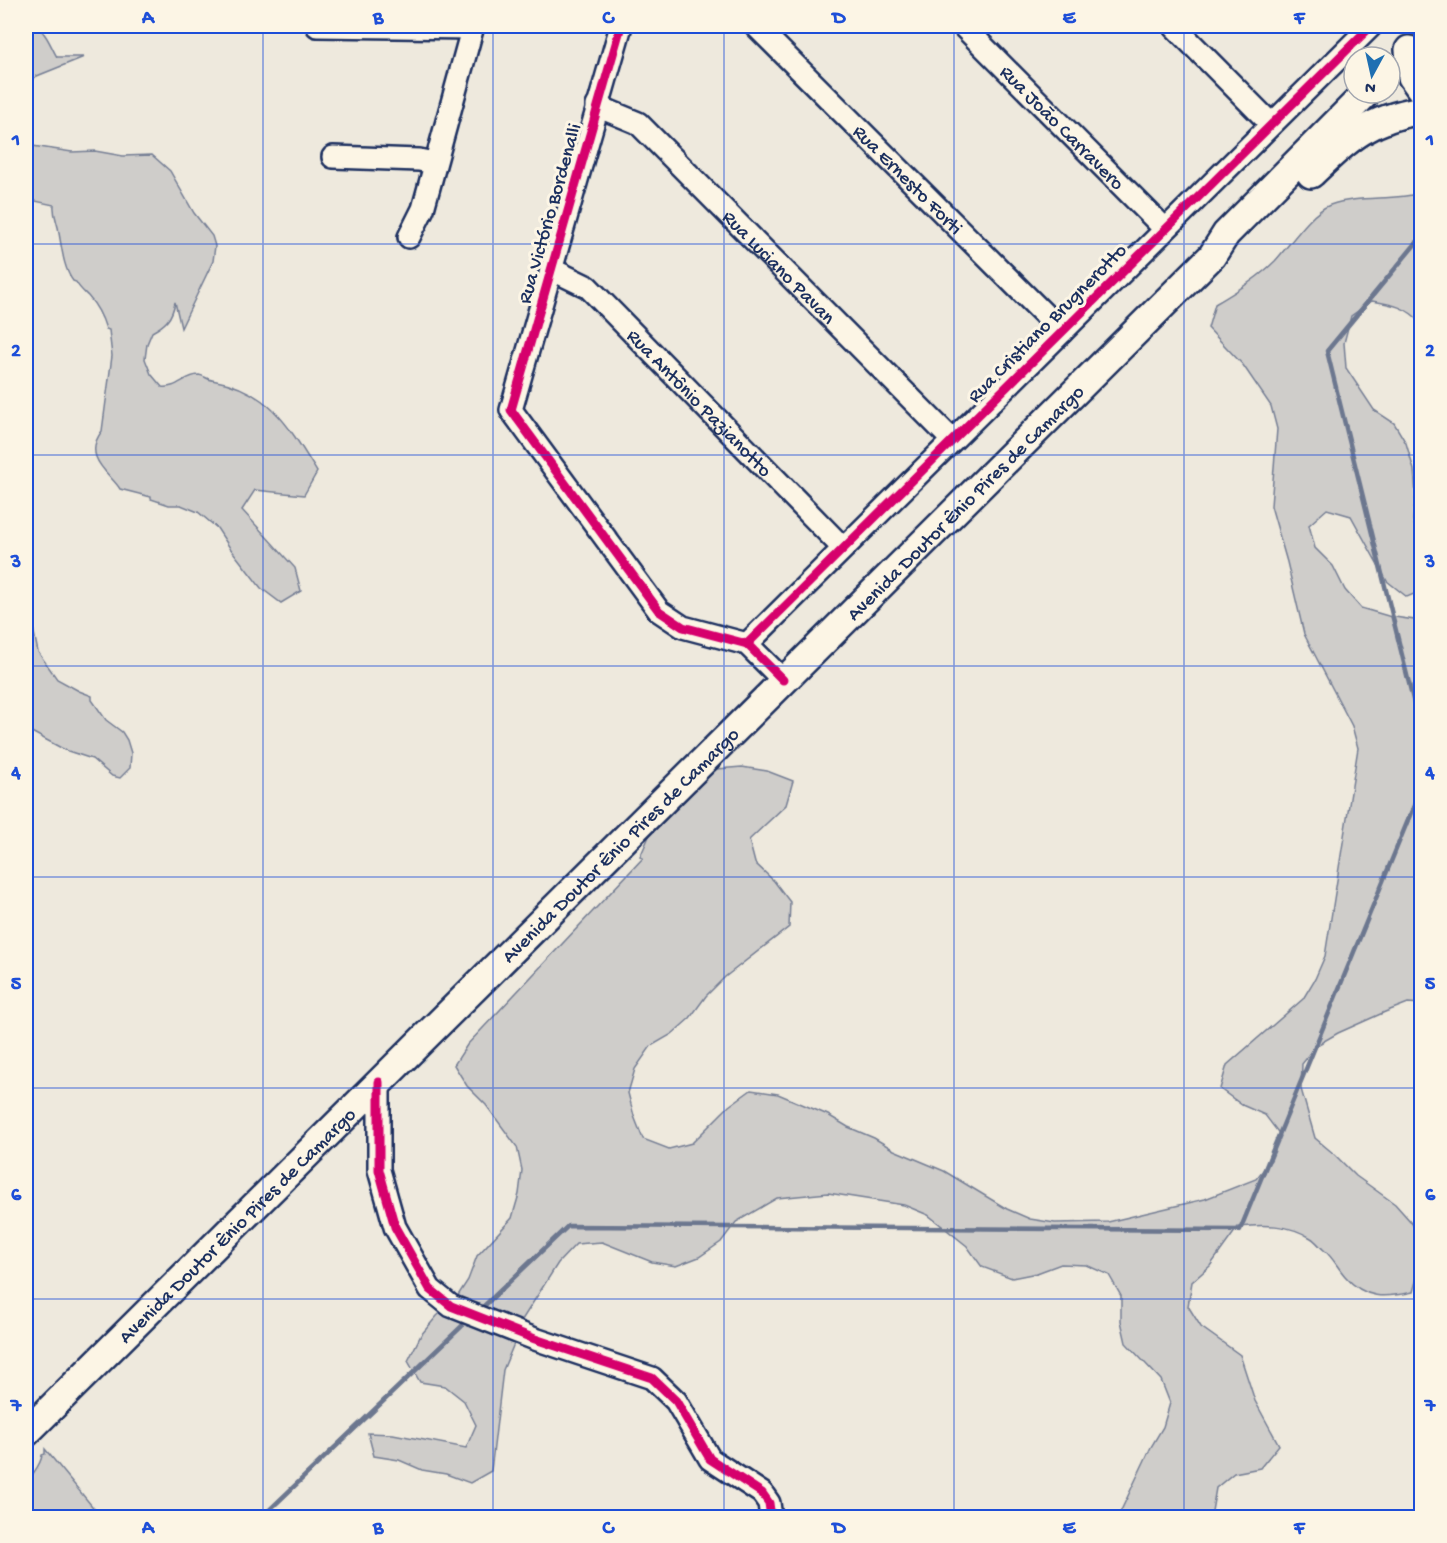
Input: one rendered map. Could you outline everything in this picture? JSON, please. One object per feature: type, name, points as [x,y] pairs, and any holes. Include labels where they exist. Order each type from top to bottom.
[{"type":"main road","points":[[1411,49],[1412,78],[1422,91]]},
{"type":"main road","name":"Avenida Doutor Ênio Pires de Camargo","points":[[26,1433],[1212,256],[1226,234],[1354,105]]},
{"type":"main road","name":"Avenida Doutor Ênio Pires de Camargo","points":[[1212,256],[1238,246],[1355,134],[1383,119],[1422,110]]},
{"type":"street","points":[[317,26],[472,27],[423,209],[409,237]]},
{"type":"street","name":"Rua Victório Bordenalli","points":[[621,26],[511,410],[659,611],[683,627],[747,644]]},
{"type":"street","name":"Rua Ernesto Forti","points":[[756,26],[1062,332]]},
{"type":"street","name":"Rua João Carravero","points":[[963,26],[1165,229]]},
{"type":"street","points":[[1174,26],[1271,124]]},
{"type":"street","name":"Rua Cristiano Brugnerotto","points":[[747,644],[1371,26]]},
{"type":"street","name":"Rua Luciano Pavan","points":[[597,106],[638,123],[952,440]]},
{"type":"street","points":[[333,157],[419,160],[434,163]]},
{"type":"street","name":"Rua Antônio Pazianotto","points":[[551,269],[588,287],[843,548]]},
{"type":"street","points":[[747,644],[783,680]]},
{"type":"street","points":[[379,1082],[379,1170],[396,1227],[430,1289],[451,1306],[536,1339],[652,1378],[676,1401],[710,1459],[762,1492],[769,1503],[771,1518]]},
{"type":"shaded area","points":[[26,26],[42,31],[57,57],[84,57],[37,76],[26,84]]},
{"type":"shaded area","points":[[26,145],[72,152],[95,151],[123,156],[152,155],[170,171],[194,213],[212,236],[215,246],[213,261],[181,328],[175,302],[167,321],[152,332],[147,344],[145,359],[151,374],[162,387],[172,386],[189,377],[199,375],[232,385],[263,401],[287,425],[317,472],[304,495],[255,490],[242,510],[295,568],[301,591],[281,603],[261,588],[217,528],[198,512],[181,505],[169,505],[151,499],[151,497],[120,489],[96,457],[96,441],[102,431],[112,356],[109,330],[106,329],[94,304],[67,271],[54,205],[26,199]]},
{"type":"shaded area","points":[[1421,193],[1421,323],[1405,310],[1372,301],[1351,316],[1344,343],[1346,368],[1374,410],[1394,423],[1406,443],[1414,470],[1416,495],[1413,520],[1421,547],[1421,591],[1407,597],[1387,581],[1351,516],[1327,509],[1309,525],[1315,548],[1333,566],[1345,590],[1361,608],[1388,616],[1421,621],[1421,1004],[1408,1003],[1385,1012],[1317,1045],[1302,1064],[1301,1089],[1315,1138],[1356,1176],[1395,1204],[1411,1222],[1421,1240],[1420,1267],[1413,1292],[1384,1296],[1360,1289],[1342,1273],[1313,1239],[1303,1233],[1276,1226],[1238,1227],[1210,1266],[1192,1282],[1188,1306],[1201,1327],[1240,1355],[1255,1401],[1279,1445],[1260,1468],[1234,1473],[1216,1488],[1211,1517],[1118,1517],[1163,1427],[1170,1403],[1161,1380],[1126,1343],[1121,1321],[1121,1296],[1109,1275],[1086,1265],[1061,1264],[1037,1273],[1012,1278],[982,1267],[967,1246],[928,1215],[904,1205],[828,1193],[777,1198],[736,1222],[721,1242],[699,1257],[676,1266],[652,1262],[602,1242],[576,1244],[558,1263],[520,1323],[503,1370],[491,1471],[470,1483],[446,1474],[422,1470],[399,1460],[374,1456],[368,1433],[393,1434],[466,1448],[476,1425],[464,1401],[445,1386],[420,1382],[408,1361],[421,1335],[455,1300],[468,1280],[477,1256],[512,1218],[519,1194],[522,1170],[517,1147],[486,1105],[467,1086],[454,1065],[467,1045],[643,858],[640,857],[650,834],[694,775],[717,769],[742,767],[767,771],[793,781],[786,805],[749,840],[755,863],[774,881],[790,902],[789,927],[725,977],[706,996],[690,1018],[672,1034],[651,1046],[635,1069],[628,1093],[643,1139],[669,1149],[692,1143],[729,1106],[751,1090],[778,1094],[828,1115],[894,1150],[944,1171],[1007,1209],[1030,1219],[1055,1223],[1108,1222],[1205,1199],[1256,1179],[1271,1160],[1281,1136],[1265,1115],[1242,1105],[1220,1089],[1227,1065],[1303,999],[1325,956],[1358,748],[1352,726],[1304,634],[1271,506],[1277,429],[1271,406],[1243,365],[1208,328],[1215,304],[1268,267],[1308,222],[1323,209],[1352,200]]},
{"type":"shaded area","points":[[26,610],[38,652],[57,679],[92,696],[92,700],[106,720],[122,732],[127,740],[131,753],[130,768],[120,778],[112,776],[92,759],[65,750],[26,729]]},
{"type":"shaded area","points":[[45,1449],[101,1517],[26,1517],[26,1488],[42,1455],[45,1454]]},
{"type":"waterway","points":[[1422,236],[1327,351],[1422,736]]},
{"type":"waterway","points":[[485,1305],[568,1226],[1240,1230],[1422,786]]},
{"type":"waterway","points":[[261,1518],[462,1326]]},
{"type":"cycle path","points":[[621,26],[511,410],[659,611],[683,627],[747,644],[783,680]]},
{"type":"cycle path","points":[[747,644],[1371,26]]},
{"type":"cycle path","points":[[379,1082],[379,1170],[395,1227],[430,1289],[451,1306],[535,1339],[652,1378],[676,1401],[710,1459],[762,1493],[769,1503],[771,1518]]}]
